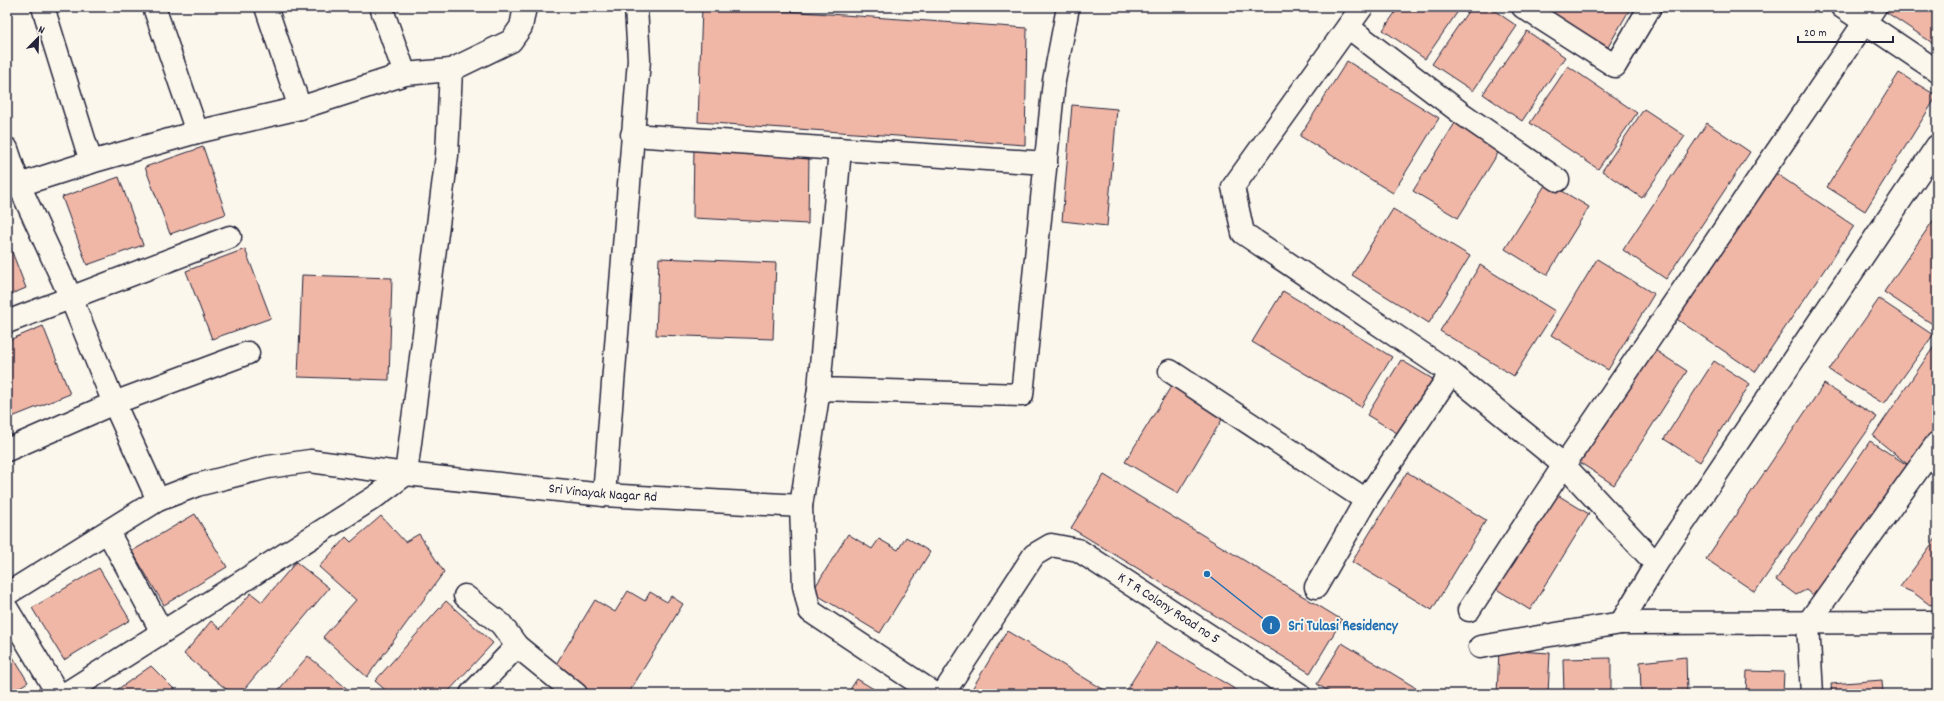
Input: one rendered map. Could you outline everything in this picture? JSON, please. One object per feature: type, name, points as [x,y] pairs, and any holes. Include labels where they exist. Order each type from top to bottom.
[{"type":"street","points":[[43,7],[91,162]]},
{"type":"street","points":[[154,7],[197,132]]},
{"type":"street","points":[[266,7],[300,108]]},
{"type":"street","points":[[381,7],[405,74]]},
{"type":"street","points":[[19,185],[91,162],[197,132],[300,108],[405,74],[451,70],[511,41],[521,27],[525,7]]},
{"type":"street","points":[[604,495],[639,60],[636,7]]},
{"type":"street","points":[[819,389],[1022,395],[1054,81],[1068,7]]},
{"type":"street","points":[[1362,7],[1233,186],[1243,233],[1451,373],[1564,465],[1656,564]]},
{"type":"street","points":[[1523,7],[1615,66],[1650,7]]},
{"type":"street","points":[[1842,7],[1870,14],[1937,71]]},
{"type":"street","points":[[1469,610],[1564,465],[1870,14]]},
{"type":"street","points":[[1348,27],[1461,113],[1558,180]]},
{"type":"street","points":[[65,694],[375,497],[406,474],[447,155],[451,70]]},
{"type":"street","points":[[632,135],[1046,163]]},
{"type":"street","points":[[1621,623],[1656,564],[1937,146]]},
{"type":"street","points":[[840,149],[819,389],[801,506],[804,586],[810,611],[935,694]]},
{"type":"street","points":[[9,159],[19,185],[71,298],[114,403],[158,500]]},
{"type":"street","points":[[7,322],[230,237]]},
{"type":"street","points":[[7,450],[114,403],[248,353]]},
{"type":"street","points":[[1170,371],[1366,500]]},
{"type":"street","points":[[1316,587],[1366,500],[1451,373]]},
{"type":"street","points":[[1812,694],[1808,623],[1937,443]]},
{"type":"street","name":"Sri Vinayak Nagar Rd","points":[[7,594],[158,500],[197,485],[268,467],[310,461],[406,474],[604,495],[801,506]]},
{"type":"street","points":[[108,532],[162,632]]},
{"type":"street","name":"K T R Colony Road no 5","points":[[943,694],[1034,555],[1051,545],[1078,550],[1292,692]]},
{"type":"street","points":[[465,596],[501,624],[516,646],[576,694]]},
{"type":"street","points":[[7,609],[58,694]]},
{"type":"street","points":[[1480,647],[1621,623],[1937,622]]},
{"type":"street","points":[[471,694],[516,646]]},
{"type":"building","points":[[702,7],[730,7],[1027,28],[1025,145],[698,122]]},
{"type":"building","points":[[1399,7],[1461,7],[1425,59],[1383,30]]},
{"type":"building","points":[[1471,7],[1489,7],[1517,26],[1473,91],[1432,64]]},
{"type":"building","points":[[1537,7],[1631,7],[1608,47]]},
{"type":"building","points":[[1889,7],[1937,7],[1937,46],[1886,12]]},
{"type":"building","points":[[1527,31],[1565,57],[1522,121],[1483,94]]},
{"type":"building","points":[[1347,61],[1439,118],[1393,193],[1300,136]]},
{"type":"building","points":[[1568,66],[1637,113],[1598,169],[1530,123]]},
{"type":"building","points":[[1899,73],[1937,96],[1865,211],[1827,187]]},
{"type":"building","points":[[1072,105],[1117,109],[1107,226],[1062,221]]},
{"type":"building","points":[[1644,109],[1685,136],[1642,198],[1602,171]]},
{"type":"building","points":[[1455,123],[1500,150],[1458,218],[1413,191]]},
{"type":"building","points":[[1707,123],[1750,152],[1666,279],[1623,250]]},
{"type":"building","points":[[694,144],[809,154],[808,224],[693,218]]},
{"type":"building","points":[[203,147],[226,214],[170,234],[145,167]]},
{"type":"building","points":[[1774,172],[1854,226],[1755,372],[1675,318]]},
{"type":"building","points":[[119,177],[143,245],[87,265],[62,197]]},
{"type":"building","points":[[1547,182],[1589,207],[1547,275],[1505,249]]},
{"type":"building","points":[[1393,209],[1470,256],[1429,323],[1352,275]]},
{"type":"building","points":[[1937,215],[1937,327],[1884,292]]},
{"type":"building","points":[[7,239],[26,288],[7,296]]},
{"type":"building","points":[[245,249],[271,318],[212,339],[186,271]]},
{"type":"building","points":[[659,258],[776,263],[773,339],[656,335]]},
{"type":"building","points":[[1597,259],[1654,294],[1608,370],[1551,335]]},
{"type":"building","points":[[1480,265],[1555,311],[1514,376],[1440,331]]},
{"type":"building","points":[[302,275],[392,278],[389,380],[298,377]]},
{"type":"building","points":[[1283,291],[1392,357],[1361,407],[1252,342]]},
{"type":"building","points":[[1879,299],[1933,335],[1884,404],[1829,370]]},
{"type":"building","points":[[43,326],[70,394],[12,417],[7,405],[7,341]]},
{"type":"building","points":[[1937,342],[1937,429],[1921,451],[1912,468],[1873,436]]},
{"type":"building","points":[[1652,348],[1687,371],[1614,485],[1579,462]]},
{"type":"building","points":[[1401,360],[1436,381],[1402,436],[1367,415]]},
{"type":"building","points":[[1714,361],[1750,384],[1700,462],[1664,439]]},
{"type":"building","points":[[1175,380],[1227,411],[1178,493],[1125,462]]},
{"type":"building","points":[[1824,384],[1877,417],[1755,592],[1706,559]]},
{"type":"building","points":[[1870,441],[1912,468],[1818,600],[1806,590],[1796,595],[1776,580]]},
{"type":"building","points":[[1407,472],[1486,520],[1432,610],[1352,562]]},
{"type":"building","points":[[1104,475],[1342,620],[1310,673],[1071,528]]},
{"type":"building","points":[[1551,491],[1589,514],[1530,610],[1493,587]]},
{"type":"building","points":[[195,514],[227,567],[164,605],[132,551]]},
{"type":"building","points":[[381,516],[405,542],[419,534],[444,572],[367,677],[323,637],[356,600],[319,567],[346,537],[351,542]]},
{"type":"building","points":[[848,534],[872,549],[879,539],[898,550],[906,537],[930,552],[880,633],[812,592]]},
{"type":"building","points":[[1937,537],[1937,603],[1930,605],[1914,593],[1900,587]]},
{"type":"building","points":[[296,562],[329,588],[240,694],[232,694],[184,654],[211,621],[220,629],[251,593],[262,602]]},
{"type":"building","points":[[99,568],[130,620],[64,660],[32,608]]},
{"type":"building","points":[[628,591],[645,601],[650,592],[667,602],[671,596],[683,604],[628,694],[594,694],[553,669],[595,600],[615,612]]},
{"type":"building","points":[[446,601],[493,643],[446,694],[390,694],[375,681]]},
{"type":"building","points":[[1007,631],[1111,694],[980,694],[972,689]]},
{"type":"building","points":[[1157,642],[1243,694],[1124,694]]},
{"type":"building","points":[[1342,643],[1426,694],[1333,694],[1317,684]]},
{"type":"building","points":[[7,647],[28,682],[8,694],[7,694]]},
{"type":"building","points":[[1499,650],[1550,653],[1548,694],[1497,694]]},
{"type":"building","points":[[308,656],[351,692],[350,694],[275,694]]},
{"type":"building","points":[[1686,657],[1687,694],[1641,694],[1640,662]]},
{"type":"building","points":[[1611,658],[1611,694],[1564,694],[1563,659]]},
{"type":"building","points":[[151,666],[179,694],[111,694]]},
{"type":"building","points":[[1747,671],[1784,672],[1783,694],[1746,694]]},
{"type":"building","points":[[857,679],[882,694],[847,694]]},
{"type":"building","points":[[1882,680],[1883,694],[1832,694],[1831,684]]},
{"type":"place","name":"Sri Tulasi Residency","points":[[1207,574]]}]
